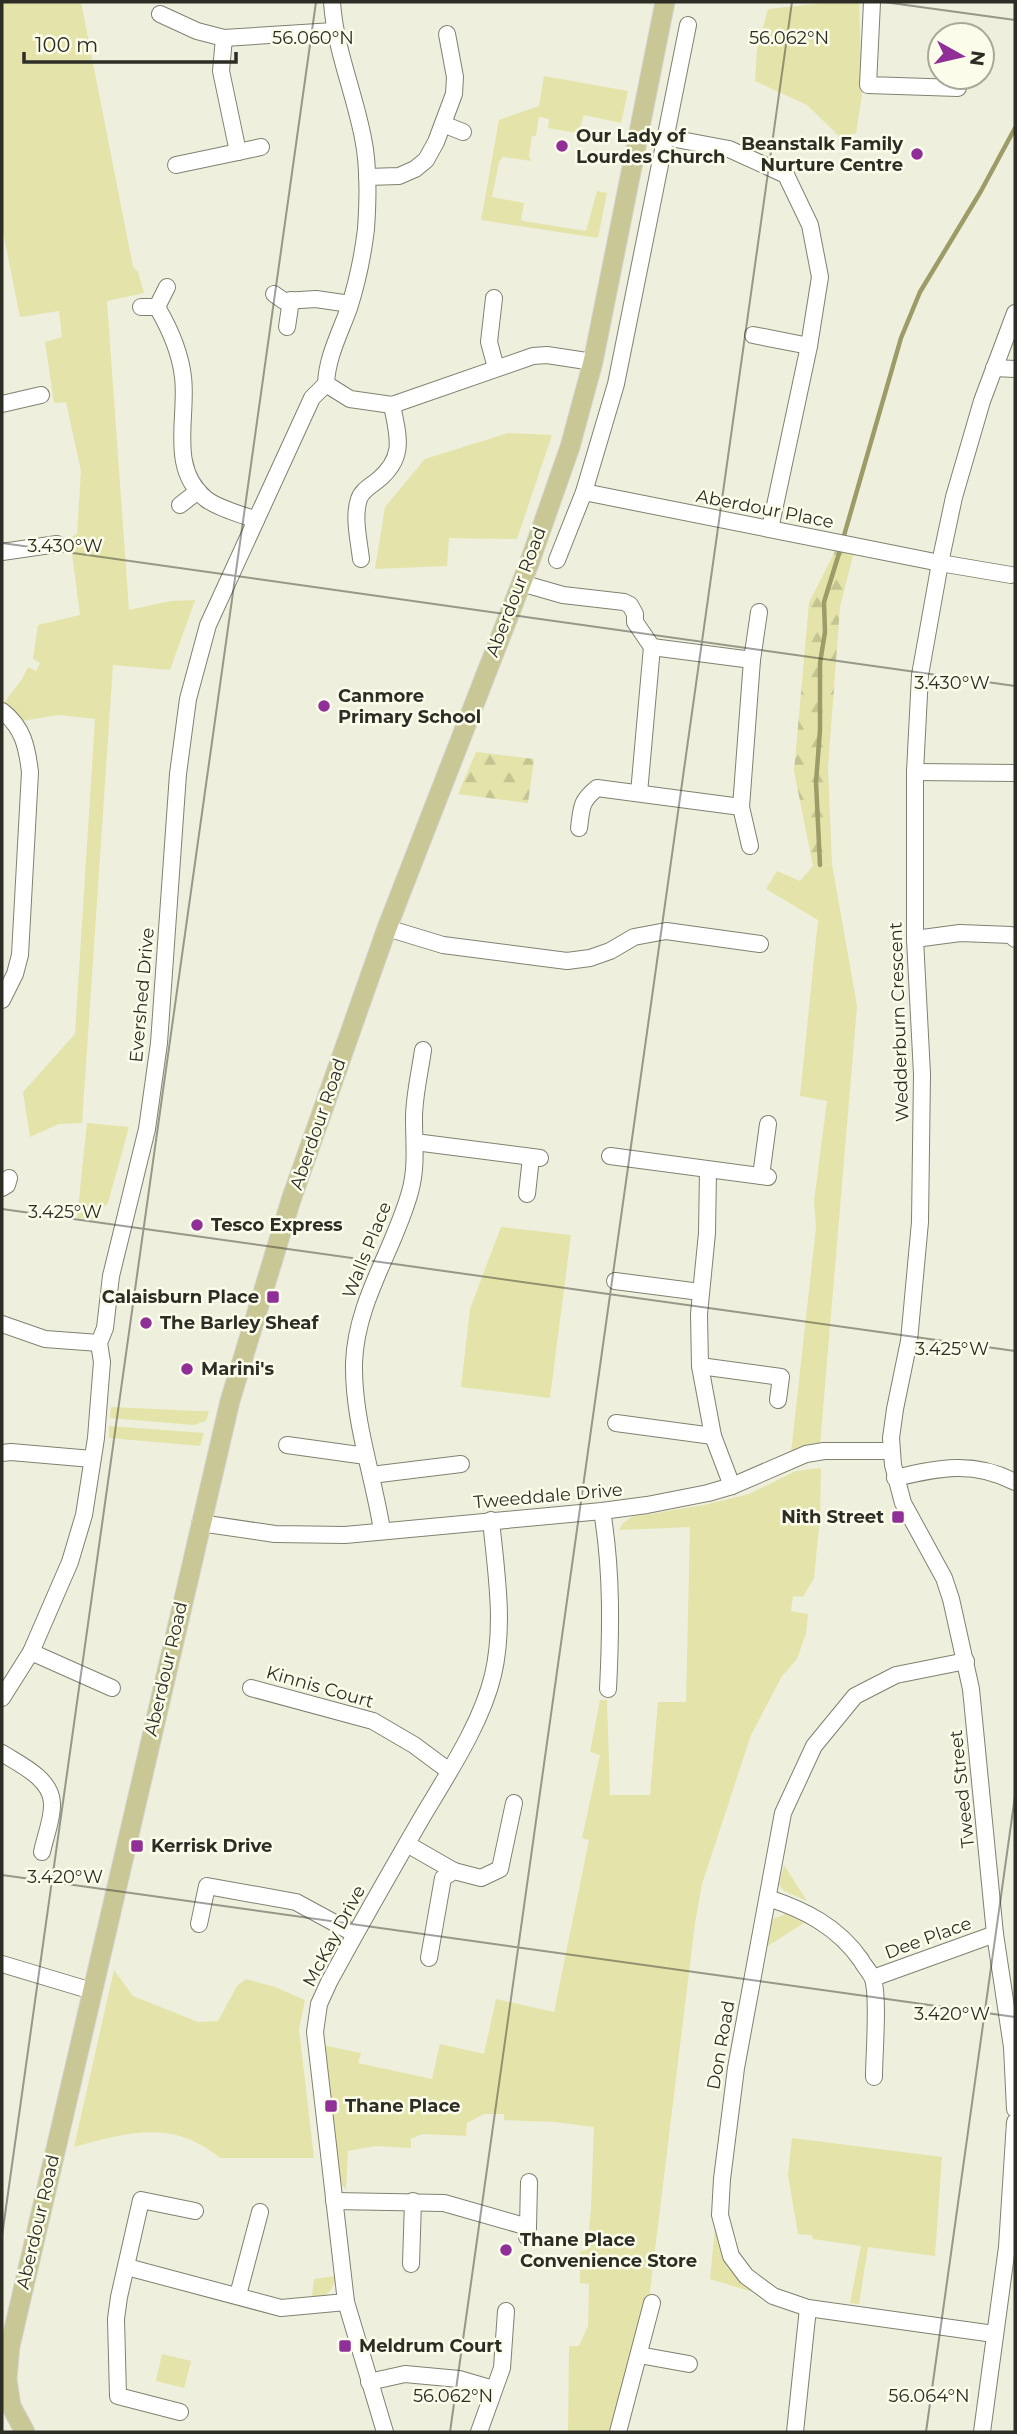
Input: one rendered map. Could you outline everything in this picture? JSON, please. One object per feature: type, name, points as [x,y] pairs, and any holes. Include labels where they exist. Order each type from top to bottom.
[{"type":"main road","name":"Aberdour Road","points":[[6,2403],[6,2352],[230,1401],[291,1199],[387,928],[521,583],[570,447],[593,362],[665,2]]},
{"type":"main road","points":[[6,2403],[24,2432]]},
{"type":"street","name":"Evershed Drive","points":[[2,1698],[31,1653],[70,1562],[83,1515],[102,1362],[99,1343],[105,1328],[111,1276],[147,1129],[159,1043],[178,774],[187,699],[205,633],[312,398],[326,384],[327,366],[350,304],[366,230],[367,177],[363,138],[334,31],[332,2]]},
{"type":"street","points":[[872,2],[868,85],[926,87]]},
{"type":"street","points":[[160,14],[197,31],[224,38],[334,31]]},
{"type":"street","name":"Aberdour Road","points":[[556,560],[583,492],[616,384],[688,25]]},
{"type":"street","points":[[367,177],[399,176],[415,169],[426,160],[454,94],[447,34]]},
{"type":"street","points":[[224,38],[221,71],[238,152]]},
{"type":"street","points":[[653,61],[679,65]]},
{"type":"street","points":[[443,124],[463,132]]},
{"type":"street","points":[[665,137],[729,149],[786,175],[810,225],[820,278],[809,346],[771,530]]},
{"type":"street","points":[[176,164],[261,147]]},
{"type":"street","points":[[167,287],[149,307],[172,332],[180,358],[184,380],[182,448],[186,469],[198,491],[208,500],[256,520]]},
{"type":"street","points":[[274,293],[284,301],[316,299],[350,304]]},
{"type":"street","points":[[494,298],[489,342],[496,368]]},
{"type":"street","points":[[287,327],[291,300]]},
{"type":"street","name":"Wedderburn Crescent","points":[[895,1478],[891,1451],[895,1409],[909,1341],[920,1222],[922,1074],[915,939],[915,772],[920,675],[954,497],[994,368],[1015,313]]},
{"type":"street","points":[[753,335],[809,346]]},
{"type":"street","points":[[326,384],[350,399],[391,405],[533,356],[547,355],[593,362]]},
{"type":"street","points":[[994,368],[1015,369]]},
{"type":"street","points":[[2,404],[41,395]]},
{"type":"street","points":[[361,559],[356,514],[359,498],[365,489],[385,474],[398,453],[399,441],[391,405]]},
{"type":"street","points":[[180,505],[198,491]]},
{"type":"street","name":"Aberdour Place","points":[[583,492],[940,563]]},
{"type":"street","points":[[2,552],[57,544]]},
{"type":"street","points":[[940,563],[1011,575]]},
{"type":"street","points":[[521,583],[563,594],[630,605],[635,614],[635,622],[652,647],[639,793]]},
{"type":"street","points":[[750,846],[741,807],[752,660],[759,612]]},
{"type":"street","points":[[652,647],[752,660]]},
{"type":"street","points":[[2,711],[22,732],[30,772],[20,955],[15,974],[2,1000]]},
{"type":"street","points":[[915,772],[1015,772]]},
{"type":"street","points":[[579,828],[582,803],[585,797],[597,788],[741,807]]},
{"type":"street","points":[[387,928],[443,945],[567,961],[590,958],[610,951],[634,937],[666,931],[760,944]]},
{"type":"street","points":[[915,939],[960,933],[1011,935],[1015,939]]},
{"type":"street","name":"Walls Place","points":[[382,1530],[355,1396],[354,1361],[367,1297],[393,1243],[410,1191],[415,1165],[414,1117],[424,1050]]},
{"type":"street","points":[[610,1156],[765,1177],[768,1124]]},
{"type":"street","points":[[415,1142],[536,1157],[527,1194]]},
{"type":"street","points":[[708,1170],[707,1233],[700,1292],[699,1366],[713,1436],[732,1486]]},
{"type":"street","points":[[615,1280],[700,1292]]},
{"type":"street","points":[[2,1324],[45,1339],[99,1343]]},
{"type":"street","points":[[699,1366],[781,1377],[778,1400]]},
{"type":"street","points":[[616,1423],[713,1436]]},
{"type":"street","points":[[287,1445],[366,1456]]},
{"type":"street","name":"Tweeddale Drive","points":[[200,1523],[244,1530],[345,1535],[602,1511],[647,1506],[732,1486],[806,1454],[824,1451],[891,1451]]},
{"type":"street","points":[[2,1453],[92,1459]]},
{"type":"street","points":[[371,1475],[461,1464]]},
{"type":"street","points":[[895,1478],[937,1468],[974,1467],[1015,1482]]},
{"type":"street","name":"Tweed Street","points":[[895,1478],[903,1503],[944,1578],[966,1661],[995,1934],[1013,2046],[1015,2109]]},
{"type":"street","points":[[602,1511],[607,1541],[611,1611],[608,1689]]},
{"type":"street","name":"McKay Drive","points":[[385,2432],[345,2302],[314,2032],[319,2004],[355,1934],[449,1771],[483,1706],[493,1676],[499,1644],[499,1607],[491,1520]]},
{"type":"street","points":[[31,1653],[112,1688]]},
{"type":"street","name":"Don Road","points":[[966,1661],[896,1675],[855,1696],[814,1746],[783,1813],[736,2068],[720,2216],[731,2256],[754,2284],[774,2296],[808,2308],[994,2334]]},
{"type":"street","name":"Kinnis Court","points":[[251,1688],[373,1721],[414,1745],[449,1771]]},
{"type":"street","points":[[2,1753],[38,1777],[48,1789],[52,1802],[42,1852]]},
{"type":"street","points":[[407,1843],[454,1871],[481,1878],[500,1869],[514,1803]]},
{"type":"street","points":[[429,1958],[443,1878],[454,1871]]},
{"type":"street","points":[[199,1923],[208,1886],[296,1902],[355,1934]]},
{"type":"street","points":[[768,1898],[819,1919],[854,1950],[873,1978],[874,2077]]},
{"type":"street","name":"Dee Place","points":[[873,1978],[995,1934]]},
{"type":"street","points":[[2,1966],[92,1991]]},
{"type":"street","points":[[982,2432],[1007,2248],[1015,2122]]},
{"type":"street","points":[[334,2202],[444,2203],[527,2232],[529,2182]]},
{"type":"street","points":[[180,2412],[118,2396],[116,2319],[141,2200],[195,2211]]},
{"type":"street","points":[[411,2264],[413,2201]]},
{"type":"street","points":[[238,2295],[260,2212]]},
{"type":"street","points":[[127,2267],[281,2308],[345,2302]]},
{"type":"street","points":[[618,2432],[652,2303]]},
{"type":"street","points":[[795,2432],[808,2308]]},
{"type":"street","points":[[479,2432],[502,2368],[506,2311]]},
{"type":"street","points":[[639,2356],[689,2364]]},
{"type":"street","points":[[369,2382],[405,2374],[459,2379],[493,2389]]},
{"type":"green space","points":[[2,2],[81,2],[133,267],[138,272],[144,293],[107,301],[129,610],[171,601],[195,600],[170,670],[113,665],[82,1123],[59,1124],[30,1137],[23,1092],[75,1034],[95,719],[58,715],[22,721],[4,703],[28,667],[36,671],[40,663],[33,659],[38,625],[80,615],[70,538],[77,534],[81,471],[66,402],[54,403],[45,342],[62,337],[59,311],[20,317],[2,227]]},
{"type":"green space","points":[[859,2],[862,95],[856,133],[841,138],[807,105],[755,81],[757,50],[768,9]]},
{"type":"green space","points":[[544,76],[628,91],[621,123],[584,115],[578,133],[548,128],[549,119],[539,117],[536,136],[532,136],[529,156],[531,161],[503,157],[499,162],[492,197],[524,203],[523,221],[586,231],[597,191],[607,193],[598,238],[481,220],[499,120],[539,106]]},
{"type":"green space","points":[[508,433],[552,435],[517,539],[449,538],[447,566],[375,569],[385,507],[425,459]]},
{"type":"green space","points":[[836,549],[854,552],[840,607],[828,768],[832,864],[813,866],[794,771],[809,603]]},
{"type":"green space","points":[[476,752],[534,759],[528,803],[458,794]]},
{"type":"green space","points":[[832,864],[857,1006],[820,1445],[791,1453],[816,1227],[814,1201],[827,1101],[800,1096],[818,920],[766,889],[777,871],[800,881],[813,866]]},
{"type":"green space","points":[[87,1123],[129,1127],[108,1203],[103,1207],[99,1220],[77,1218]]},
{"type":"green space","points":[[501,1227],[571,1235],[550,1398],[461,1387],[470,1309]]},
{"type":"green space","points":[[111,1407],[209,1411],[206,1421],[194,1425],[110,1418]]},
{"type":"green space","points":[[109,1426],[204,1433],[200,1446],[109,1438]]},
{"type":"green space","points":[[821,1468],[820,1517],[814,1578],[803,1597],[793,1596],[791,1611],[808,1614],[806,1633],[797,1659],[782,1676],[751,1735],[702,1884],[645,2323],[613,2432],[568,2432],[569,2346],[579,2346],[588,2326],[589,2284],[580,2283],[580,2251],[587,2250],[594,2127],[504,2120],[504,2114],[484,2114],[467,2123],[466,2136],[422,2134],[411,2139],[411,2148],[375,2146],[348,2151],[346,2190],[338,2180],[322,2045],[361,2053],[358,2063],[432,2079],[440,2044],[484,2054],[496,1999],[554,2012],[589,1840],[582,1838],[600,1755],[590,1752],[600,1700],[607,1700],[610,1795],[650,1795],[658,1702],[686,1702],[690,1527],[619,1530],[623,1523],[632,1517],[704,1505],[749,1494],[796,1471]]},
{"type":"green space","points":[[784,1865],[807,1901],[784,1891],[779,1884]]},
{"type":"green space","points":[[786,1914],[804,1923],[766,1947],[773,1919]]},
{"type":"green space","points":[[114,1970],[133,1996],[198,2022],[218,2021],[237,1986],[246,1979],[275,1987],[305,2000],[299,2029],[314,2158],[220,2158],[185,2138],[150,2132],[113,2137],[74,2147]]},
{"type":"green space","points":[[792,2138],[942,2157],[935,2256],[868,2247],[859,2304],[850,2303],[861,2246],[813,2239],[812,2235],[798,2234],[788,2175]]},
{"type":"green space","points":[[715,2229],[725,2257],[753,2292],[710,2279]]},
{"type":"green space","points":[[336,2276],[325,2295],[312,2296],[314,2279]]},
{"type":"green space","points":[[162,2354],[191,2361],[184,2388],[156,2381]]},
{"type":"waterway","points":[[843,539],[901,338],[920,292],[981,191],[1015,128]]},
{"type":"waterway","points":[[820,865],[816,782],[820,730],[820,663],[825,632],[824,602],[841,547]]},
{"type":"place","name":"Our Lady of Lourdes Church","points":[[562,146]]},
{"type":"place","name":"Beanstalk Family Nurture Centre","points":[[917,154]]},
{"type":"place","name":"Canmore Primary School","points":[[324,706]]},
{"type":"place","name":"Tesco Express","points":[[197,1225]]},
{"type":"place","name":"Calaisburn Place","points":[[273,1297]]},
{"type":"place","name":"The Barley Sheaf","points":[[146,1323]]},
{"type":"place","name":"Marini's","points":[[187,1369]]},
{"type":"place","name":"Nith Street","points":[[898,1517]]},
{"type":"place","name":"Kerrisk Drive","points":[[137,1846]]},
{"type":"place","name":"Thane Place","points":[[331,2106]]},
{"type":"place","name":"Thane Place Convenience Store","points":[[506,2250]]},
{"type":"place","name":"Meldrum Court","points":[[345,2346]]}]
